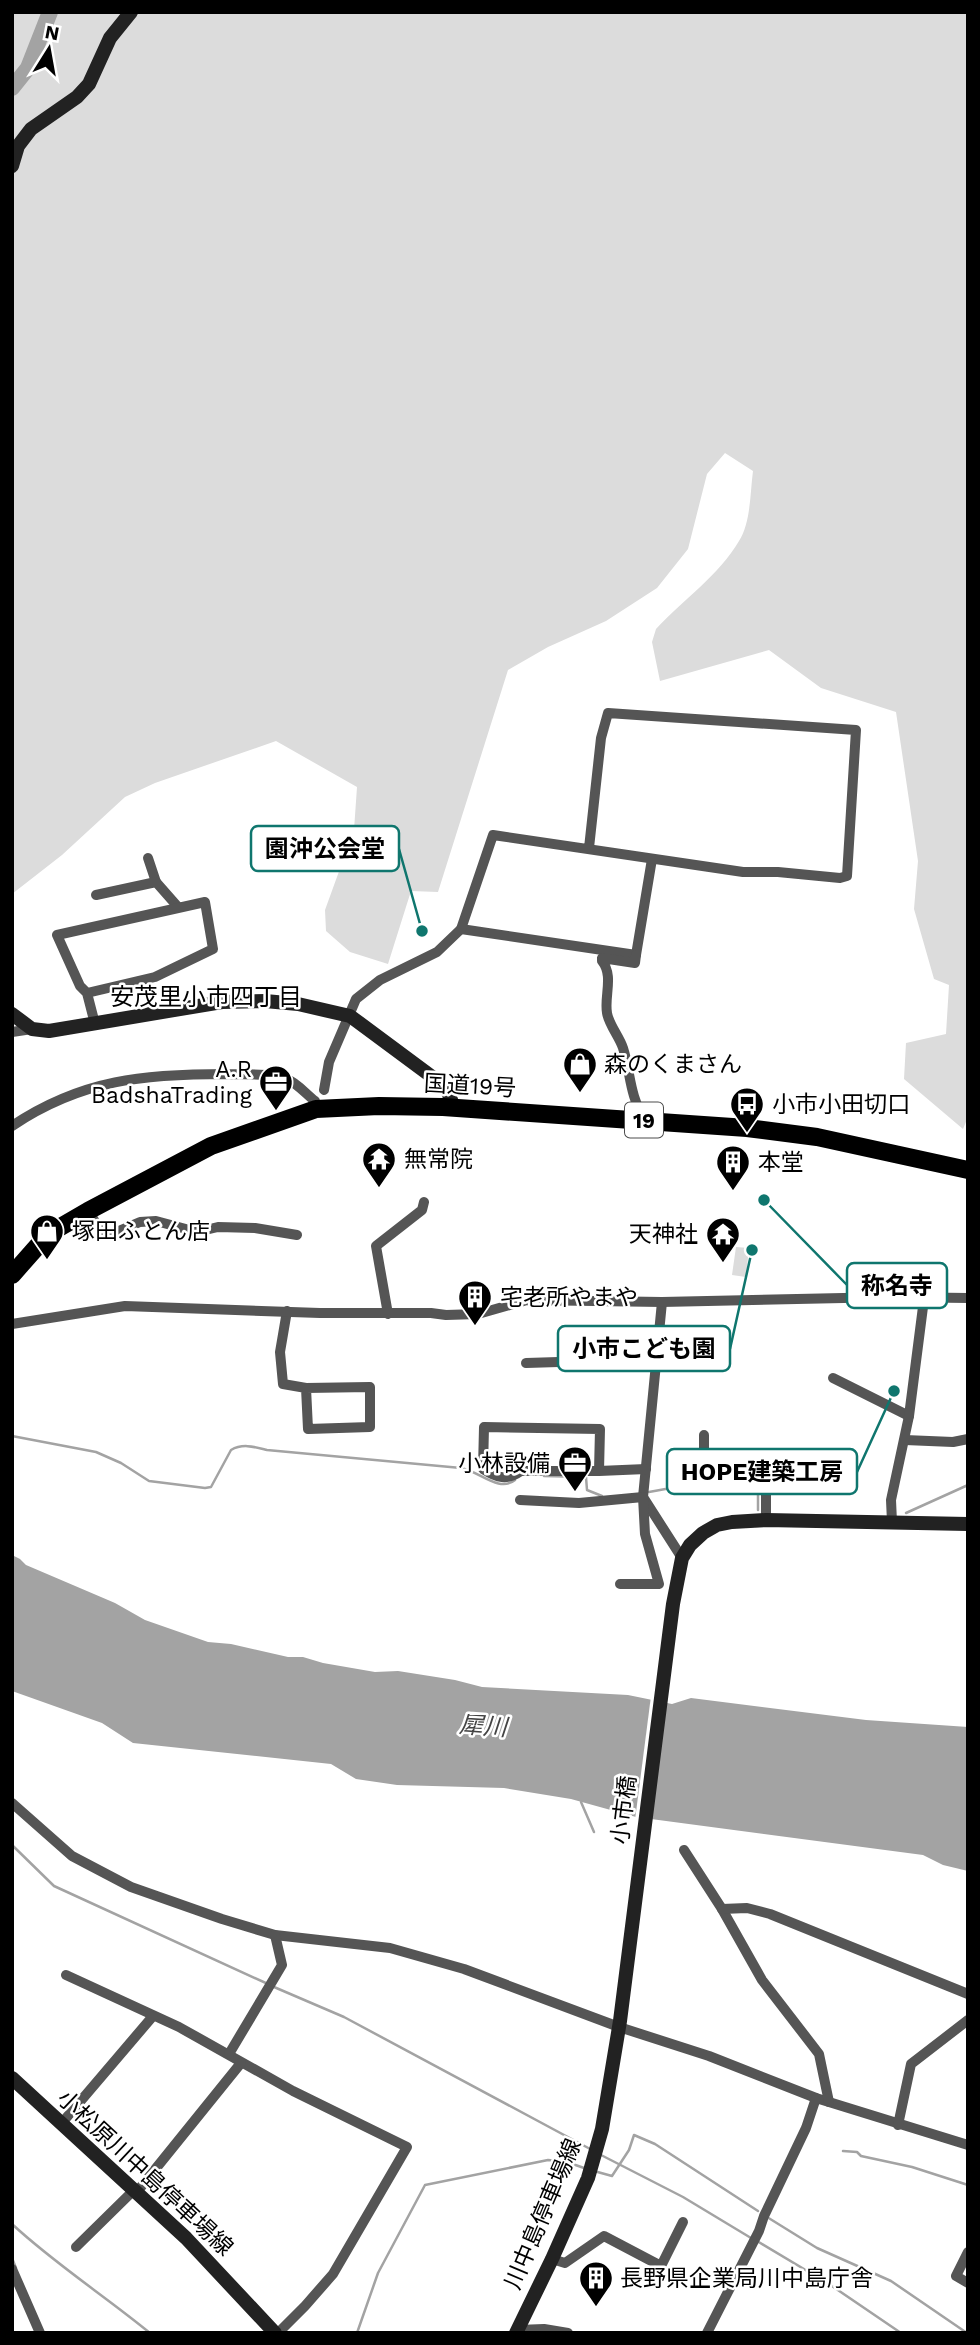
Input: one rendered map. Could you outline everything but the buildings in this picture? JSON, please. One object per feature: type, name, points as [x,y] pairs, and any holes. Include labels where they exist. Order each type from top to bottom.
[{"type":"highway","name":"国道19号","points":[[12,1275],[42,1241],[88,1211],[211,1146],[316,1109],[454,1108],[747,1128],[817,1137],[968,1170]]},
{"type":"main road","points":[[12,166],[19,146],[31,129],[77,97],[89,84],[110,38],[131,12]]},
{"type":"main road","points":[[12,1014],[32,1029],[49,1031],[222,1002],[265,1001],[298,1004],[350,1016],[435,1079],[449,1092],[454,1108]]},
{"type":"main road","points":[[682,1558],[690,1545],[703,1533],[717,1525],[732,1522],[766,1520],[968,1524]]},
{"type":"main road","name":"小市橋","points":[[620,2024],[673,1604],[682,1558]]},
{"type":"main road","name":"川中島停車場線","points":[[517,2331],[588,2178],[602,2129],[620,2024]]},
{"type":"main road","name":"小松原川中島停車場線","points":[[12,2078],[186,2238],[276,2333]]},
{"type":"street","points":[[324,1090],[328,1062],[356,999],[380,980],[437,952],[461,929],[493,835],[743,872],[778,872],[840,878],[846,876],[856,730],[608,713],[601,738],[589,848]]},
{"type":"street","points":[[148,858],[156,882],[178,907]]},
{"type":"street","points":[[645,1120],[633,1099],[623,1048],[607,1014],[606,966],[602,958],[635,963],[652,859]]},
{"type":"street","points":[[96,895],[156,882]]},
{"type":"street","points":[[87,993],[155,977],[212,949],[205,902],[57,935],[80,986],[87,993],[95,1024]]},
{"type":"street","points":[[461,929],[636,955]]},
{"type":"street","points":[[14,1030],[32,1029]]},
{"type":"street","points":[[12,1126],[72,1094],[105,1084],[169,1074],[285,1077],[315,1101],[316,1109]]},
{"type":"street","points":[[388,1314],[376,1246],[422,1210],[424,1202]]},
{"type":"street","points":[[88,1211],[103,1234],[109,1235],[139,1222],[156,1222],[197,1232],[218,1227],[255,1228],[298,1236]]},
{"type":"street","points":[[12,1324],[125,1306],[446,1315],[478,1314],[527,1300],[662,1302],[968,1298]]},
{"type":"street","points":[[892,1522],[891,1500],[905,1440],[925,1299]]},
{"type":"street","points":[[620,1584],[659,1584],[645,1534],[643,1497],[662,1302]]},
{"type":"street","points":[[287,1311],[280,1352],[283,1384],[306,1388],[370,1387],[370,1427],[308,1429],[306,1388]]},
{"type":"street","points":[[526,1363],[657,1363]]},
{"type":"street","points":[[833,1378],[909,1416]]},
{"type":"street","points":[[599,1471],[600,1429],[484,1427],[483,1469],[494,1476],[512,1478],[521,1471],[599,1471],[646,1469]]},
{"type":"street","points":[[704,1435],[704,1473],[766,1461],[766,1520]]},
{"type":"street","points":[[905,1440],[954,1442],[968,1439]]},
{"type":"street","points":[[766,1470],[834,1471],[836,1458]]},
{"type":"street","points":[[520,1500],[579,1503],[643,1497]]},
{"type":"street","points":[[643,1497],[682,1558]]},
{"type":"street","points":[[12,1803],[72,1856],[131,1886],[222,1919],[275,1935],[390,1948],[472,1972],[709,2056],[816,2098],[968,2145]]},
{"type":"street","points":[[684,1850],[722,1909],[762,1980],[819,2054],[829,2102]]},
{"type":"street","points":[[722,1909],[747,1908],[770,1914],[968,1994]]},
{"type":"street","points":[[229,2054],[282,1965],[275,1935]]},
{"type":"street","points":[[66,1975],[229,2054],[407,2147],[333,2274],[276,2333]]},
{"type":"street","points":[[61,2124],[153,2016]]},
{"type":"street","points":[[898,2125],[911,2064],[968,2020]]},
{"type":"street","points":[[76,2247],[134,2192],[242,2063]]},
{"type":"street","points":[[707,2333],[759,2231],[806,2128],[816,2098]]},
{"type":"street","points":[[552,2259],[565,2263],[604,2236],[661,2266],[683,2222]]},
{"type":"street","points":[[968,2252],[956,2276],[968,2283]]},
{"type":"street","points":[[12,2269],[40,2333]]},
{"type":"street","points":[[517,2331],[544,2329],[568,2333]]},
{"type":"shaded area","points":[[12,12],[968,12],[968,1117],[963,1129],[904,1079],[906,1043],[946,1034],[949,985],[934,979],[914,909],[918,861],[896,712],[821,688],[769,650],[660,681],[652,642],[656,629],[722,565],[739,541],[746,525],[753,471],[725,453],[707,474],[688,549],[657,588],[606,621],[548,647],[508,670],[438,892],[411,891],[388,964],[350,952],[326,931],[325,910],[354,830],[357,787],[276,741],[155,783],[125,797],[62,855],[12,894]]},
{"type":"shaded area","points":[[736,1247],[749,1248],[746,1277],[732,1275]]},
{"type":"water","name":"犀川","points":[[12,1555],[26,1565],[115,1603],[145,1620],[208,1642],[231,1644],[288,1657],[303,1657],[375,1672],[398,1671],[482,1687],[628,1695],[672,1704],[691,1698],[866,1720],[968,1727],[968,1871],[943,1865],[923,1855],[636,1817],[571,1799],[504,1788],[397,1785],[356,1779],[331,1764],[133,1743],[102,1723],[12,1691]]},
{"type":"pier","points":[[651,1696],[665,1699],[649,1822],[635,1820]]},
{"type":"waterway","points":[[12,88],[28,68],[50,12]]},
{"type":"waterway","points":[[12,1436],[96,1452],[121,1463],[149,1481],[205,1488],[211,1487],[231,1450],[244,1446],[461,1468],[502,1484],[515,1480]]},
{"type":"waterway","points":[[649,1492],[753,1473],[758,1477],[758,1510]]},
{"type":"waterway","points":[[544,1476],[586,1477],[587,1490],[602,1496]]},
{"type":"waterway","points":[[906,1513],[968,1485]]},
{"type":"waterway","points":[[581,1802],[594,1832]]},
{"type":"waterway","points":[[12,1845],[54,1886],[268,1984]]},
{"type":"waterway","points":[[274,1987],[344,2017],[592,2150]]},
{"type":"waterway","points":[[594,2171],[612,2176],[629,2150],[634,2135],[655,2144],[758,2211]]},
{"type":"waterway","points":[[843,2151],[857,2152],[861,2156],[912,2167],[968,2185]]},
{"type":"waterway","points":[[601,2155],[683,2197],[751,2238]]},
{"type":"waterway","points":[[357,2333],[378,2273],[425,2185],[548,2160],[567,2162],[584,2168]]},
{"type":"waterway","points":[[767,2217],[817,2248],[891,2281],[967,2333]]},
{"type":"waterway","points":[[12,2224],[45,2253],[150,2333]]},
{"type":"waterway","points":[[757,2241],[829,2284],[901,2333]]},
{"type":"waterway","points":[[12,2258],[16,2268]]},
{"type":"place","name":"園沖公会堂","points":[[422,931]]},
{"type":"place","name":"森のくまさん","points":[[580,1094]]},
{"type":"place","name":"A.R BadshaTrading","points":[[276,1112]]},
{"type":"place","name":"小市小田切口","points":[[747,1134]]},
{"type":"place","name":"無常院","points":[[379,1189]]},
{"type":"place","name":"本堂","points":[[733,1192]]},
{"type":"place","name":"称名寺","points":[[764,1200]]},
{"type":"place","name":"小市こども園","points":[[752,1250]]},
{"type":"place","name":"塚田ふとん店","points":[[47,1261]]},
{"type":"place","name":"天神社","points":[[723,1264]]},
{"type":"place","name":"宅老所やまや","points":[[475,1327]]},
{"type":"place","name":"HOPE建築工房","points":[[894,1391]]},
{"type":"place","name":"小林設備","points":[[575,1493]]},
{"type":"place","name":"長野県企業局川中島庁舎","points":[[596,2308]]},
{"type":"district","name":"安茂里小市四丁目","points":[[206,997]]}]
